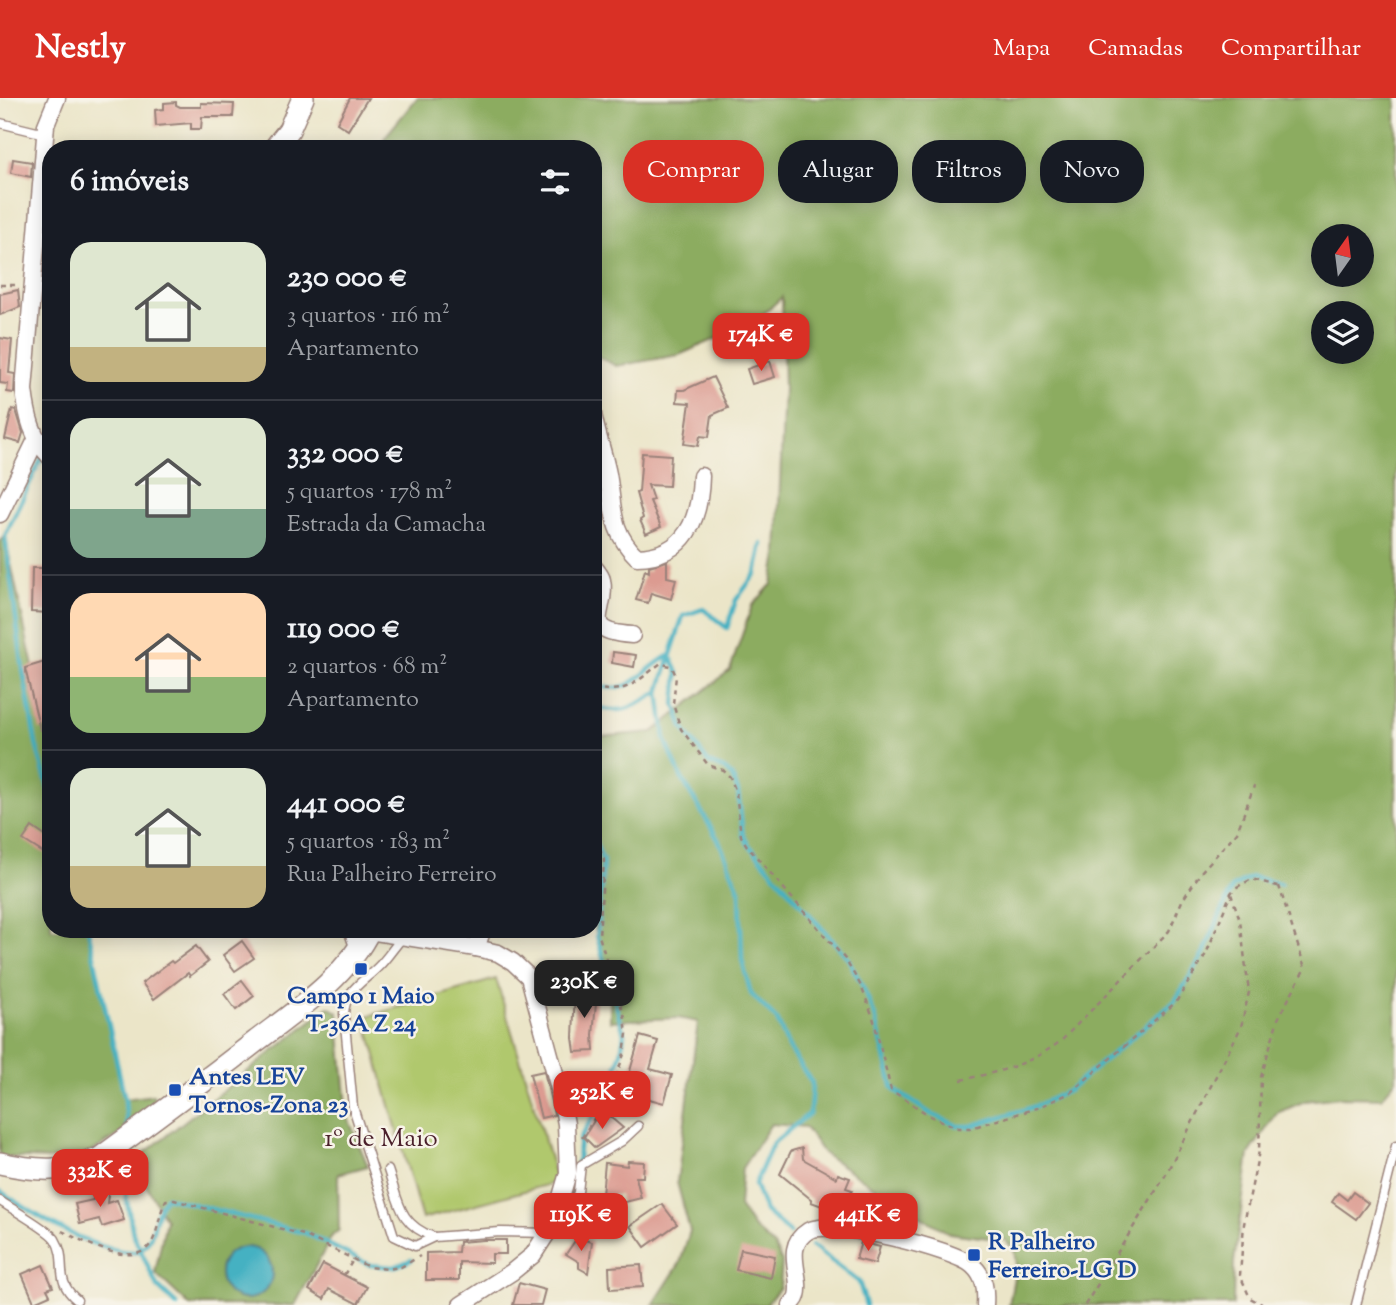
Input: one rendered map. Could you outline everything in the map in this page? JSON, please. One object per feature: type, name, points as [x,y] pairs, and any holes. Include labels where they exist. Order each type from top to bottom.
[{"type":"main road","points":[[281,140],[289,130],[303,98]]},
{"type":"main road","points":[[0,1163],[63,1170],[80,1167],[100,1158],[279,1024],[325,986],[360,938]]},
{"type":"street","points":[[44,140],[46,125],[57,98]]},
{"type":"street","points":[[42,169],[24,390],[27,420],[42,445]]},
{"type":"street","points":[[0,514],[37,438]]},
{"type":"street","points":[[602,452],[608,475],[613,519],[628,548],[637,557],[651,556],[683,538],[693,525],[701,503],[701,477]]},
{"type":"street","points":[[602,626],[608,631],[632,635]]},
{"type":"street","points":[[402,938],[498,953],[529,977],[557,1079],[566,1124],[568,1173],[549,1233],[533,1255],[461,1305]]},
{"type":"street","points":[[476,948],[480,938]]},
{"type":"street","points":[[791,1305],[797,1296],[796,1245],[806,1232],[822,1227],[866,1232],[920,1244],[964,1259],[982,1277],[986,1291],[985,1305]]},
{"type":"lane","points":[[0,122],[45,134]]},
{"type":"lane","points":[[402,938],[344,1002],[353,1107],[394,1236],[415,1246],[434,1237],[500,1232],[549,1233],[562,1230],[567,1224],[578,1192],[581,1165],[622,1141],[638,1126]]},
{"type":"lane","points":[[1356,1305],[1396,1146]]},
{"type":"lane","points":[[388,1170],[406,1220],[421,1233],[434,1237]]},
{"type":"lane","points":[[0,1201],[50,1233],[60,1249],[64,1287],[77,1300]]},
{"type":"path","points":[[0,285],[32,284]]},
{"type":"path","points":[[602,690],[627,689],[661,663],[672,667],[676,676],[673,704],[681,729],[708,765],[723,770],[730,777],[736,792],[741,835],[747,846],[845,959],[853,972],[873,1017],[891,1090],[930,1116],[958,1128],[983,1126],[1037,1108],[1070,1093],[1176,1002],[1206,954],[1235,888],[1252,878],[1280,886],[1305,968],[1278,1019],[1261,1077],[1259,1151],[1244,1224],[1240,1275],[1250,1298],[1264,1305]]},
{"type":"path","points":[[961,1080],[1011,1069],[1042,1055],[1061,1041],[1169,931],[1182,901],[1200,872],[1237,832],[1254,786]]},
{"type":"path","points":[[602,855],[602,890]]},
{"type":"path","points":[[1086,1305],[1165,1176],[1241,1027],[1249,992],[1240,920],[1231,893]]},
{"type":"path","points":[[581,1139],[611,1091],[624,1054],[627,1034],[625,1018],[600,938]]},
{"type":"path","points":[[50,1233],[60,1231],[105,1250],[130,1255],[142,1252],[152,1241],[163,1203],[167,1200],[304,1235],[369,1267],[401,1268],[412,1261]]},
{"type":"path","points":[[344,1275],[353,1260]]},
{"type":"green space","points":[[417,98],[1396,98],[1396,1079],[1382,1098],[1341,1097],[1305,1101],[1277,1113],[1249,1154],[1234,1262],[1233,1305],[1009,1305],[1016,1266],[1014,1249],[1005,1240],[949,1233],[904,1207],[823,1153],[805,1127],[771,1124],[742,1168],[739,1206],[754,1228],[774,1246],[782,1262],[780,1287],[766,1305],[653,1305],[680,1263],[690,1231],[677,1182],[698,1022],[678,1018],[610,1021],[610,991],[597,938],[602,938],[602,737],[653,732],[730,670],[752,606],[772,584],[777,554],[784,389],[782,297],[755,322],[679,355],[616,366],[602,359],[602,140],[384,140]]},
{"type":"green space","points":[[5,536],[42,709],[42,938],[90,938],[125,1099],[153,1095],[157,1111],[91,1152],[50,1159],[0,1157],[0,541]]},
{"type":"green space","points":[[496,979],[557,1182],[422,1219],[365,1017]]},
{"type":"green space","points":[[329,1007],[338,1012],[348,1118],[368,1166],[338,1174],[339,1230],[332,1236],[295,1305],[189,1305],[155,1273],[166,1220],[133,1162]]},
{"type":"water","points":[[246,1247],[265,1254],[272,1273],[265,1292],[246,1299],[227,1292],[220,1273],[227,1254]]},
{"type":"building","points":[[350,98],[368,98],[348,130],[337,123]]},
{"type":"building","points":[[176,102],[180,107],[201,107],[201,103],[234,104],[233,117],[202,117],[201,129],[191,129],[191,123],[156,126],[155,110],[164,109],[164,103]]},
{"type":"building","points":[[13,159],[32,162],[31,177],[11,173]]},
{"type":"building","points":[[18,290],[20,307],[0,315],[0,294]]},
{"type":"building","points":[[0,338],[12,340],[9,373],[15,374],[14,393],[7,392],[8,384],[0,383]]},
{"type":"building","points":[[770,361],[775,377],[752,384],[747,369]]},
{"type":"building","points":[[713,377],[728,408],[712,415],[709,437],[700,436],[698,446],[684,444],[690,403],[677,402],[678,390]]},
{"type":"building","points":[[12,409],[16,410],[23,433],[20,443],[5,439]]},
{"type":"building","points":[[642,453],[671,455],[669,486],[648,485],[653,500],[650,501],[661,527],[646,534],[640,520],[643,518],[636,493],[639,492]]},
{"type":"building","points":[[667,561],[667,577],[676,579],[671,599],[651,593],[648,603],[636,600],[645,570],[649,572],[649,566]]},
{"type":"building","points":[[32,568],[42,568],[42,613],[31,612]]},
{"type":"building","points":[[613,652],[636,655],[634,667],[612,663]]},
{"type":"building","points":[[42,663],[40,730],[25,668]]},
{"type":"building","points":[[32,827],[42,834],[42,852],[23,840]]},
{"type":"building","points":[[242,941],[254,958],[235,971],[223,955]]},
{"type":"building","points":[[196,946],[208,962],[190,976],[188,973],[154,999],[142,983]]},
{"type":"building","points":[[242,980],[254,996],[236,1010],[224,994]]},
{"type":"building","points":[[575,989],[597,992],[594,1051],[575,1052]]},
{"type":"building","points":[[640,1036],[658,1041],[650,1069],[672,1075],[664,1103],[624,1092]]},
{"type":"building","points":[[544,1071],[554,1115],[541,1118],[530,1074]]},
{"type":"building","points":[[609,1116],[623,1128],[595,1148],[584,1137],[595,1119],[600,1124]]},
{"type":"building","points":[[802,1148],[803,1159],[837,1178],[838,1174],[850,1178],[846,1188],[852,1190],[846,1208],[835,1204],[833,1210],[811,1202],[812,1200],[780,1174],[791,1151]]},
{"type":"building","points":[[628,1161],[644,1162],[643,1177],[636,1177],[641,1198],[621,1203],[619,1195],[602,1195],[605,1163],[627,1166]]},
{"type":"building","points":[[95,1186],[109,1188],[107,1203],[117,1200],[124,1220],[102,1227],[99,1219],[80,1224],[75,1204],[93,1200]]},
{"type":"building","points":[[1353,1192],[1368,1203],[1356,1219],[1332,1202],[1338,1193],[1347,1200]]},
{"type":"building","points":[[662,1204],[677,1224],[645,1247],[630,1226]]},
{"type":"building","points":[[577,1238],[592,1242],[588,1273],[579,1268],[579,1262],[566,1254]]},
{"type":"building","points":[[506,1240],[506,1254],[492,1254],[492,1263],[459,1262],[459,1280],[426,1280],[426,1253],[458,1252],[459,1242]]},
{"type":"building","points":[[861,1242],[880,1247],[875,1264],[856,1259]]},
{"type":"building","points":[[741,1249],[775,1256],[771,1278],[736,1270]]},
{"type":"building","points":[[323,1264],[367,1287],[358,1304],[329,1289],[324,1299],[309,1290]]},
{"type":"building","points":[[43,1265],[53,1287],[47,1289],[50,1295],[34,1302],[22,1274]]},
{"type":"building","points":[[641,1265],[643,1287],[610,1289],[609,1267]]},
{"type":"building","points":[[519,1283],[545,1290],[541,1305],[513,1305]]},
{"type":"waterway","points":[[42,457],[5,536],[23,670],[42,766]]},
{"type":"waterway","points":[[762,544],[756,573],[736,600],[727,628],[703,609],[683,616],[659,692],[665,739],[681,777],[719,841],[740,892],[742,960],[751,994],[777,1020],[788,1046],[812,1083],[810,1113],[773,1143],[755,1184],[765,1211],[790,1233]]},
{"type":"waterway","points":[[602,687],[618,688],[627,685],[668,656]]},
{"type":"waterway","points":[[672,659],[678,673],[675,704],[683,728],[709,763],[724,769],[732,776],[738,791],[743,835],[749,845],[847,957],[875,1016],[893,1089],[931,1114],[959,1126],[971,1126],[1036,1106],[1068,1091],[1175,1001],[1204,953],[1233,887],[1252,877],[1281,884]]},
{"type":"waterway","points":[[602,708],[612,710],[628,708],[659,692]]},
{"type":"waterway","points":[[602,859],[602,874]]},
{"type":"waterway","points":[[90,938],[125,1100],[127,1127]]},
{"type":"waterway","points":[[577,1167],[580,1138],[609,1091],[624,1034],[598,938]]},
{"type":"waterway","points":[[122,1174],[133,1234],[157,1286],[177,1305]]},
{"type":"waterway","points":[[570,1204],[576,1182]]},
{"type":"waterway","points":[[0,1191],[64,1231],[101,1246],[135,1252]]},
{"type":"waterway","points":[[138,1251],[149,1239],[158,1210],[166,1197],[305,1233],[370,1265],[394,1267],[411,1260]]},
{"type":"waterway","points":[[812,1246],[859,1282],[866,1305]]},
{"type":"place","name":"Campo 1 Maio T-36A Z 24","points":[[361,969]]},
{"type":"place","name":"Antes LEV Tornos-Zona 23","points":[[175,1090]]},
{"type":"place","name":"R Palheiro Ferreiro-LG D","points":[[974,1255]]},
{"type":"district","name":"1º de Maio","points":[[381,1137]]}]
